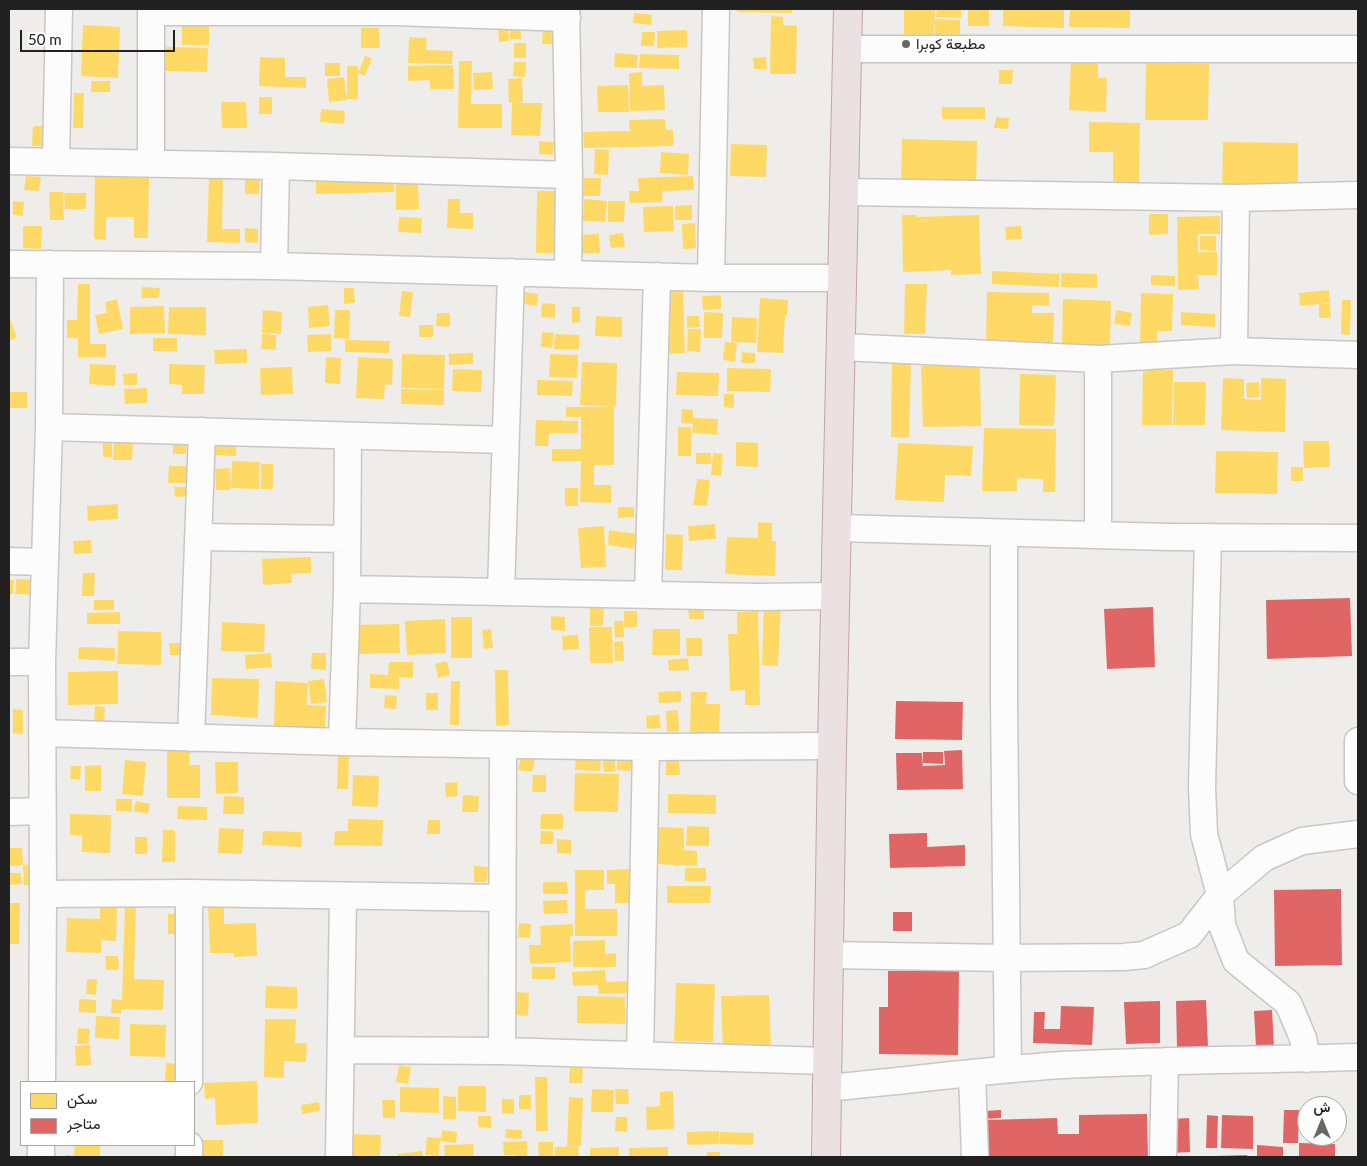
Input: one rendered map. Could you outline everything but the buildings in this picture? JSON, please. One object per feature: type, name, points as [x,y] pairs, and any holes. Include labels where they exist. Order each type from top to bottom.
[{"type":"highway","points":[[826,1157],[834,596],[848,9]]},
{"type":"street","points":[[56,162],[58,9]]},
{"type":"street","points":[[711,278],[716,9]]},
{"type":"street","points":[[151,164],[151,10],[396,10],[566,14],[569,175],[568,273]]},
{"type":"street","points":[[847,49],[1358,49]]},
{"type":"street","points":[[9,161],[276,166],[569,175]]},
{"type":"street","points":[[274,266],[276,166]]},
{"type":"street","points":[[844,192],[1236,198],[1358,195]]},
{"type":"street","points":[[1234,351],[1236,198]]},
{"type":"street","points":[[9,264],[274,266],[711,278],[842,278]]},
{"type":"street","points":[[42,1081],[42,662],[49,427],[50,264]]},
{"type":"street","points":[[501,592],[511,272]]},
{"type":"street","points":[[648,594],[657,276]]},
{"type":"street","points":[[840,347],[1098,359],[1234,351],[1358,354]]},
{"type":"street","points":[[1098,359],[1098,535]]},
{"type":"street","points":[[49,427],[505,440]]},
{"type":"street","points":[[191,738],[202,431]]},
{"type":"street","points":[[342,742],[347,589],[348,436]]},
{"type":"street","points":[[837,528],[1004,534],[1358,538]]},
{"type":"street","points":[[1004,534],[1008,1069]]},
{"type":"street","points":[[198,537],[347,539]]},
{"type":"street","points":[[1208,537],[1202,787],[1204,834],[1220,895],[1222,925],[1236,961],[1288,1003],[1303,1038],[1306,1059]]},
{"type":"street","points":[[9,561],[44,562]]},
{"type":"street","points":[[347,589],[834,596]]},
{"type":"street","points":[[9,662],[42,662]]},
{"type":"street","points":[[42,733],[503,745],[646,747],[832,746]]},
{"type":"street","points":[[1358,741],[1358,781]]},
{"type":"street","points":[[502,1052],[503,745]]},
{"type":"street","points":[[640,1054],[646,747]]},
{"type":"street","points":[[9,812],[42,811]]},
{"type":"street","points":[[829,954],[1006,958],[1124,957],[1144,954],[1189,935],[1220,895],[1264,858],[1302,841],[1358,834]]},
{"type":"street","points":[[43,894],[189,893],[502,898]]},
{"type":"street","points":[[189,893],[189,1081]]},
{"type":"street","points":[[339,1157],[343,896]]},
{"type":"street","points":[[341,1050],[640,1054],[827,1061]]},
{"type":"street","points":[[826,1088],[1008,1069],[1166,1061],[1358,1057]]},
{"type":"street","points":[[1163,1157],[1166,1061]]},
{"type":"street","points":[[972,1074],[975,1157]]},
{"type":"place","name":"مطبعة كوبرا","points":[[906,44]]}]
